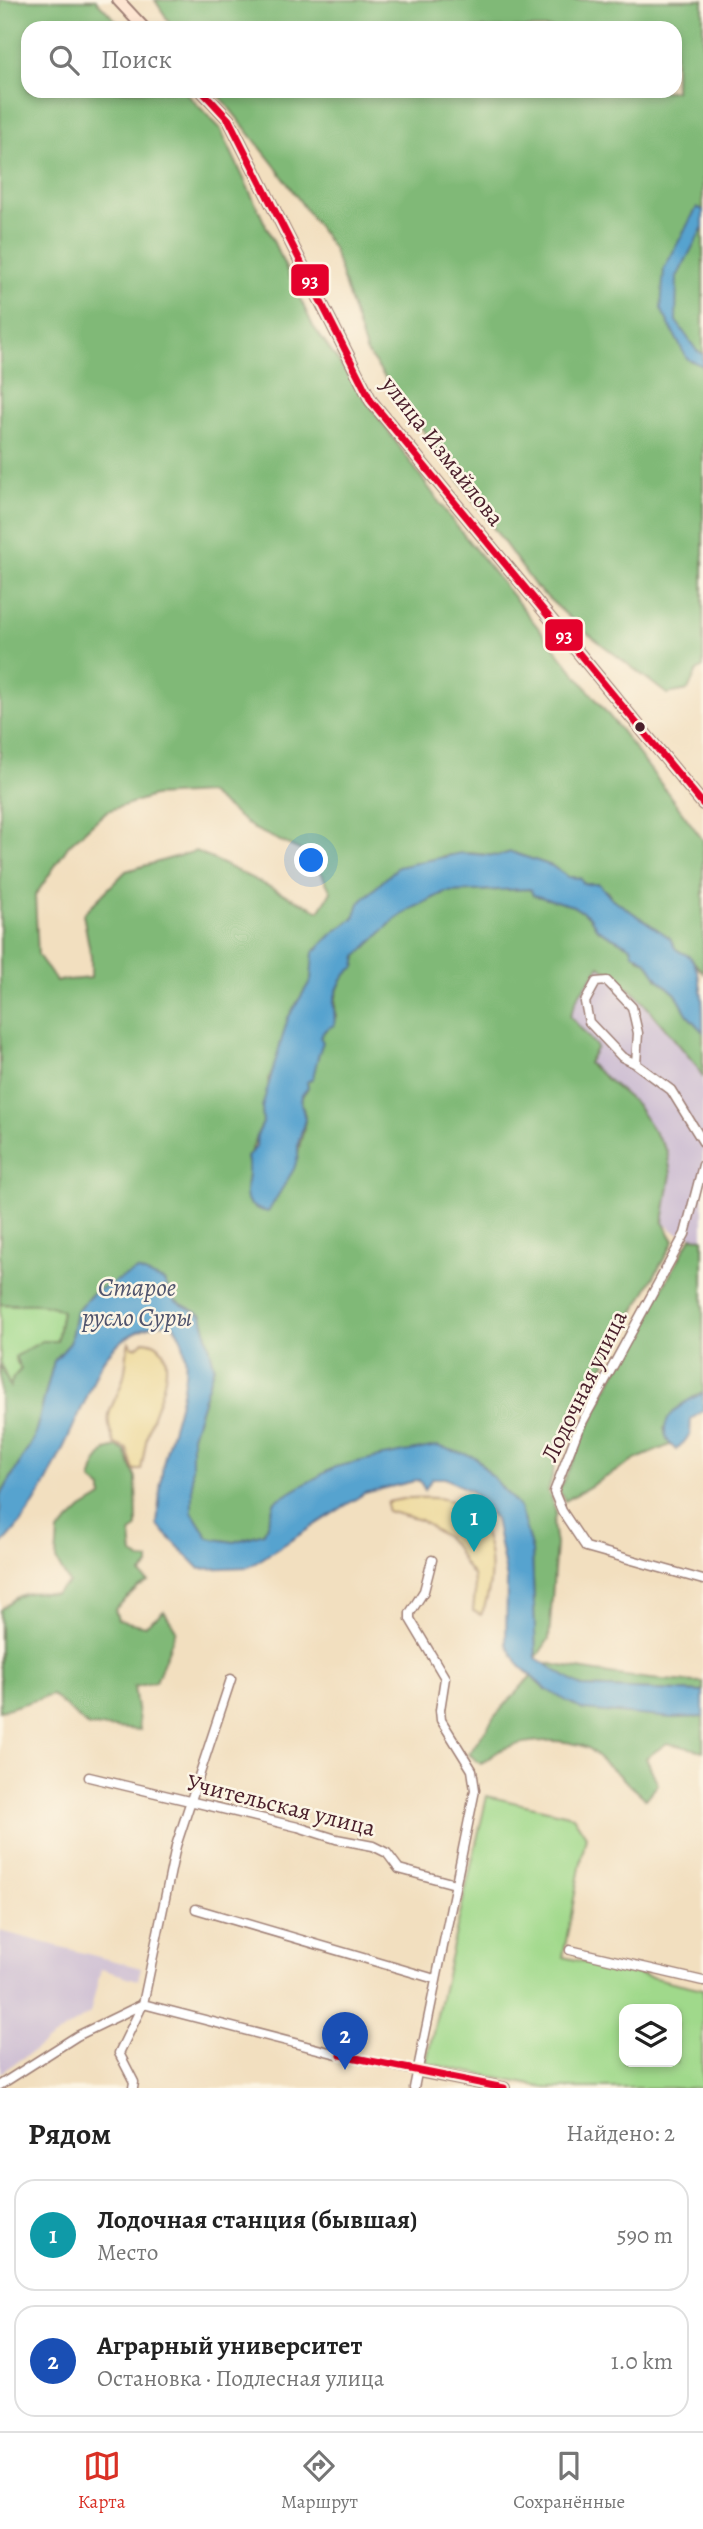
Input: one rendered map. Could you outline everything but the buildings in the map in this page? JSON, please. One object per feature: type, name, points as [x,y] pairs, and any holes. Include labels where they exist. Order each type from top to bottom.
[{"type":"main road","points":[[118,0],[138,21]]},
{"type":"main road","name":"улица Измайлова","points":[[209,98],[229,120],[371,401],[703,804]]},
{"type":"main road","points":[[417,2071],[503,2088]]},
{"type":"street","points":[[636,1064],[638,1033],[632,1007],[607,981],[596,982],[585,1002],[589,1022],[622,1057],[671,1090],[703,1142]]},
{"type":"street","name":"Лодочная улица","points":[[703,1165],[685,1234],[578,1430],[554,1492],[562,1511],[586,1547],[703,1580]]},
{"type":"street","points":[[414,2088],[475,1790],[472,1770],[441,1720],[445,1678],[410,1619],[410,1613],[428,1579],[432,1560]]},
{"type":"street","points":[[133,2088],[134,2082],[119,2053],[143,2004],[176,1846],[231,1679]]},
{"type":"street","name":"Учительская улица","points":[[89,1777],[373,1846],[387,1853],[399,1868],[455,1884]]},
{"type":"street","points":[[196,1909],[435,1979]]},
{"type":"street","points":[[570,1950],[703,1981]]},
{"type":"street","points":[[0,2085],[77,2036],[143,2004],[341,2055],[417,2071]]},
{"type":"shaded area","points":[[600,966],[637,995],[696,1065],[703,1078],[703,1238],[677,1233],[663,1223],[671,1174],[636,1104],[588,1063],[570,1015],[578,996]]},
{"type":"shaded area","points":[[0,1931],[141,1968],[138,1980],[101,1969],[90,2013],[0,2073]]},
{"type":"green space","points":[[0,0],[96,0],[116,21],[21,21],[21,98],[191,98],[220,128],[313,326],[454,523],[619,728],[703,840],[703,973],[690,957],[675,949],[670,938],[611,898],[607,891],[584,884],[580,878],[568,877],[552,866],[511,852],[498,856],[470,853],[443,856],[434,861],[398,868],[357,911],[354,918],[333,933],[313,953],[311,980],[288,1018],[275,1068],[268,1079],[269,1088],[262,1107],[263,1123],[247,1157],[250,1173],[298,1157],[305,1123],[302,1097],[308,1088],[307,1082],[313,1078],[320,1037],[336,1017],[338,989],[344,976],[355,967],[357,956],[392,922],[445,892],[530,889],[533,895],[573,906],[590,917],[597,929],[631,947],[638,958],[647,962],[658,979],[676,994],[689,1017],[703,1032],[703,1078],[696,1065],[637,995],[600,966],[578,996],[570,1016],[597,1047],[588,1063],[636,1104],[667,1151],[671,1174],[663,1222],[674,1241],[561,1441],[548,1492],[556,1511],[553,1525],[556,1544],[549,1639],[536,1658],[532,1551],[520,1508],[475,1457],[275,1501],[264,1533],[234,1542],[208,1538],[192,1512],[192,1436],[214,1366],[202,1315],[175,1301],[164,1281],[93,1293],[76,1312],[70,1343],[54,1361],[34,1438],[0,1497],[0,1363],[10,1387],[13,1378],[21,1369],[15,1357],[42,1341],[57,1341],[62,1311],[39,1304],[0,1304]],"holes":[[[208,793],[254,829],[302,851],[321,872],[331,892],[319,911],[196,851],[126,871],[83,914],[91,957],[91,978],[56,981],[38,955],[35,896],[69,845],[107,811],[153,796]]]},
{"type":"green space","points":[[155,0],[703,0],[703,667],[697,671],[688,690],[667,694],[583,630],[536,587],[366,351],[333,248],[275,166],[222,98],[682,98],[682,21],[168,21]]},
{"type":"green space","points":[[691,1237],[703,1238],[703,1393],[692,1398],[664,1428],[670,1445],[637,1459],[565,1501],[559,1490],[606,1390]]},
{"type":"green space","points":[[30,1302],[53,1306],[62,1311],[57,1341],[15,1359],[21,1369],[13,1378],[10,1388],[0,1363],[0,1304],[17,1305]]},
{"type":"green space","points":[[117,1447],[125,1451],[136,1478],[137,1527],[131,1534],[133,1555],[149,1560],[149,1566],[141,1574],[148,1582],[115,1609],[118,1620],[145,1626],[164,1611],[176,1630],[156,1682],[134,1687],[140,1730],[88,1726],[52,1695],[0,1711],[0,1610],[19,1596],[38,1592],[55,1594],[69,1583],[56,1560],[58,1532],[82,1509],[102,1497],[102,1489],[91,1480],[96,1463],[106,1450]]},
{"type":"green space","points":[[541,1662],[622,1676],[703,1682],[703,1692],[582,1687]]},
{"type":"green space","points":[[531,1676],[547,1690],[672,1718],[703,1717],[703,1751],[667,1743],[646,1758],[658,1784],[646,1799],[588,1748],[578,1745],[535,1741],[514,1745],[498,1751],[481,1764],[469,1754],[495,1716]]},
{"type":"green space","points":[[487,1796],[573,1816],[586,1836],[563,1957],[703,1989],[702,2088],[546,2088],[426,2063]]},
{"type":"sand","points":[[144,1341],[156,1344],[163,1352],[166,1374],[149,1427],[141,1470],[134,1470],[127,1449],[115,1444],[109,1415],[121,1386],[129,1342],[132,1347],[136,1347]]},
{"type":"sand","points":[[408,1498],[446,1499],[466,1509],[477,1521],[489,1550],[491,1567],[490,1584],[481,1615],[473,1611],[473,1575],[447,1538],[420,1520],[387,1511],[387,1502]]},
{"type":"water","points":[[697,207],[703,210],[703,227],[677,277],[676,321],[697,351],[703,354],[703,366],[687,359],[661,309],[664,269]]},
{"type":"water","points":[[511,852],[552,866],[568,877],[580,878],[584,884],[599,884],[611,898],[670,938],[677,950],[690,957],[698,972],[703,1032],[689,1017],[676,994],[658,979],[647,962],[633,953],[631,947],[597,929],[590,917],[573,906],[533,895],[530,889],[445,892],[392,922],[357,956],[355,967],[344,977],[334,1001],[334,1025],[320,1037],[323,1042],[313,1078],[307,1082],[308,1088],[302,1095],[305,1119],[294,1169],[268,1212],[256,1209],[247,1198],[247,1157],[256,1147],[257,1135],[263,1123],[262,1107],[288,1018],[311,980],[313,953],[333,933],[354,918],[359,903],[398,867],[461,853],[498,856]]},
{"type":"water","name":"Старое русло Суры","points":[[137,1270],[164,1281],[175,1301],[202,1315],[214,1366],[192,1436],[192,1512],[208,1538],[234,1542],[264,1533],[275,1501],[335,1467],[437,1446],[475,1457],[520,1508],[532,1551],[536,1658],[582,1687],[703,1692],[703,1717],[672,1718],[583,1710],[547,1690],[519,1665],[506,1643],[507,1580],[495,1519],[471,1491],[445,1478],[432,1478],[425,1490],[419,1480],[365,1493],[249,1567],[200,1569],[157,1525],[163,1465],[185,1373],[181,1338],[172,1324],[154,1325],[136,1332],[120,1342],[103,1360],[39,1496],[0,1546],[0,1497],[34,1438],[54,1361],[70,1343],[76,1312],[93,1293]]},
{"type":"water","points":[[703,1393],[703,1411],[691,1419],[690,1435],[676,1450],[668,1441],[666,1424],[677,1409]]},
{"type":"transit line","name":"93","points":[[209,98],[229,120],[371,401],[703,804]]},
{"type":"transit line","name":"93","points":[[341,2055],[504,2088]]},
{"type":"place","name":"Лодочная станция (бывшая)","points":[[474,1552]]},
{"type":"place","name":"Аграрный университет","points":[[345,2070]]}]
